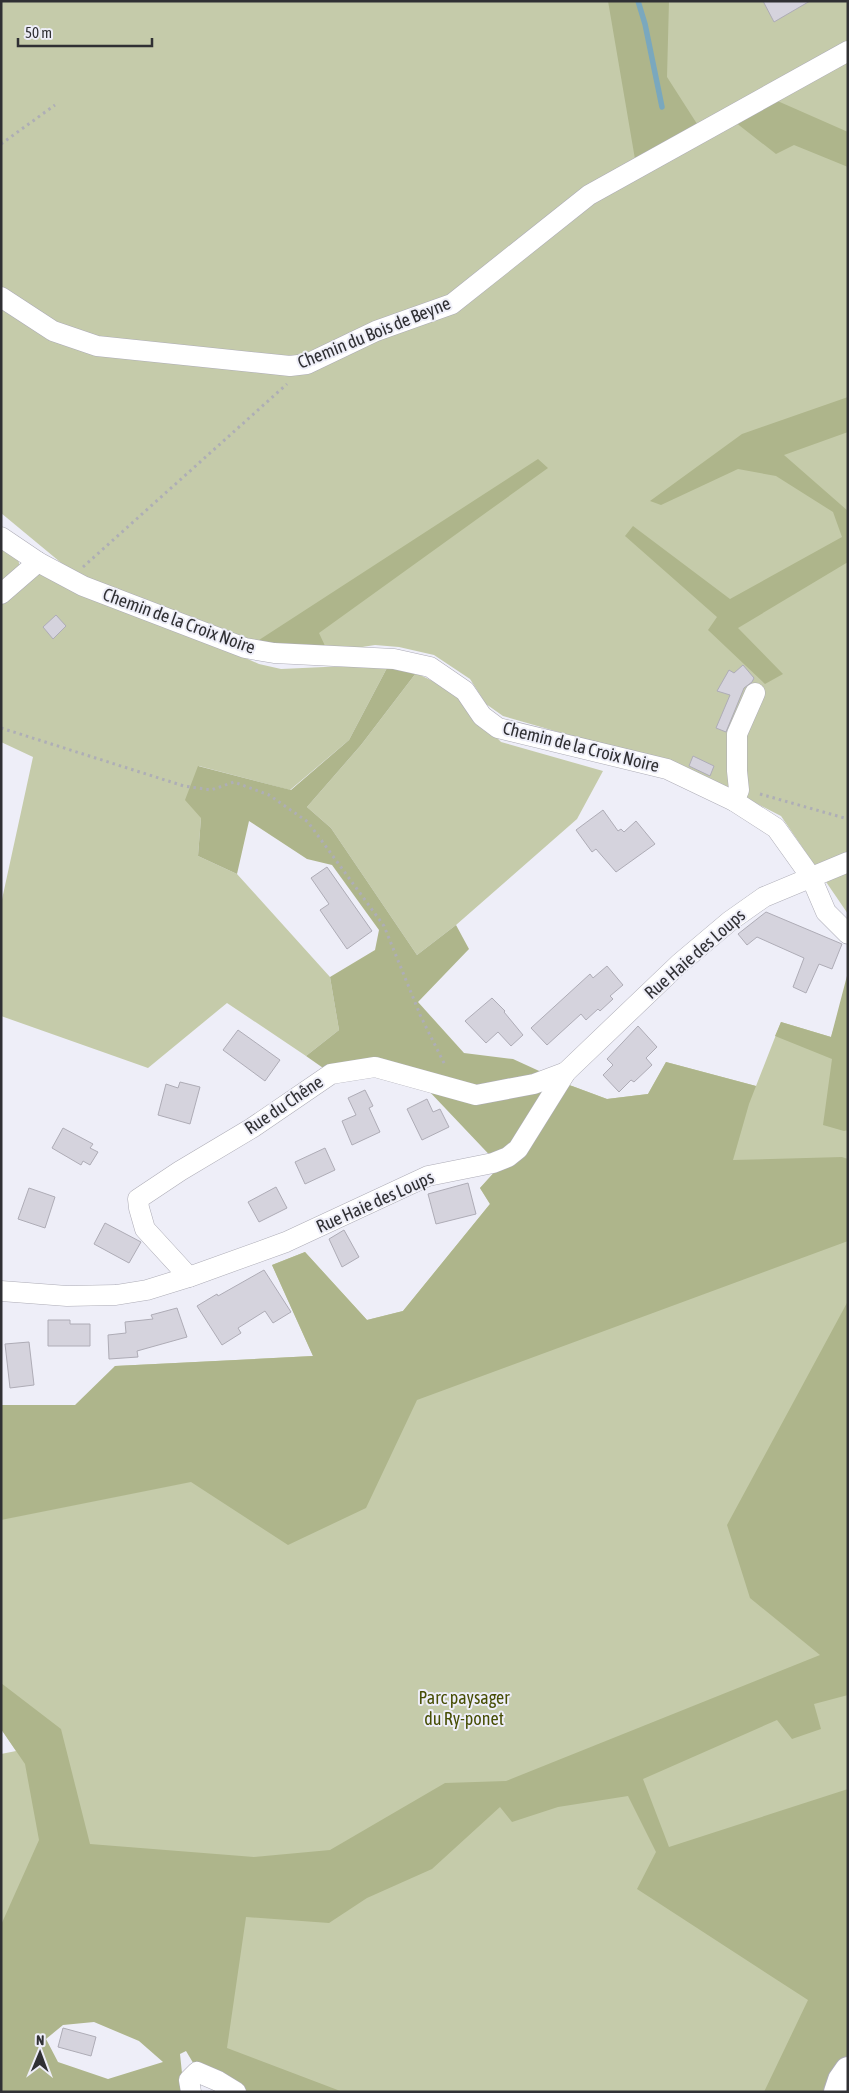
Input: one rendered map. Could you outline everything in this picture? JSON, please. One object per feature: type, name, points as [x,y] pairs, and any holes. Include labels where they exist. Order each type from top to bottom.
[{"type":"main road","points":[[837,2092],[841,2080],[848,2070]]},
{"type":"street","name":"Chemin du Bois de Beyne","points":[[1,297],[53,331],[97,346],[290,366],[311,362],[376,331],[452,304],[589,195],[848,51]]},
{"type":"street","name":"Chemin de la Croix Noire","points":[[1,537],[38,562],[83,586],[245,648],[274,654],[394,658],[430,667],[465,691],[482,716],[498,728],[667,769],[737,796],[776,828],[811,878],[826,912],[848,934]]},
{"type":"street","points":[[1,594],[38,562]]},
{"type":"street","points":[[737,796],[737,734],[755,693]]},
{"type":"street","name":"Rue Haie des Loups","points":[[1,1291],[67,1296],[116,1296],[147,1290],[286,1242],[428,1176],[493,1163],[508,1157],[518,1149],[566,1072],[679,964],[730,921],[764,898],[848,862]]},
{"type":"street","name":"Rue du Chêne","points":[[189,1277],[146,1229],[138,1199],[180,1171],[252,1128],[331,1074],[375,1067],[476,1095],[502,1092],[534,1084],[566,1072]]},
{"type":"street","points":[[191,2092],[189,2080],[197,2072],[218,2081],[236,2092]]},
{"type":"path","points":[[1,144],[55,105]]},
{"type":"path","points":[[69,579],[311,362]]},
{"type":"path","points":[[1,728],[184,786],[211,790],[234,782],[269,795],[308,822],[384,926],[442,1064]]},
{"type":"path","points":[[737,796],[848,819]]},
{"type":"green space","points":[[1,1],[848,1],[848,914],[781,816],[734,792],[666,763],[503,716],[486,704],[470,679],[434,655],[399,647],[375,645],[318,654],[253,644],[205,622],[105,586],[71,571],[1,513]]},
{"type":"green space","points":[[608,1],[669,1],[667,77],[699,127],[636,165]]},
{"type":"green space","points":[[773,99],[848,132],[848,167],[794,145],[776,154],[735,122]]},
{"type":"green space","points":[[848,397],[848,432],[784,455],[848,511],[848,562],[738,628],[783,674],[765,684],[708,630],[717,617],[625,536],[633,526],[730,599],[842,537],[833,512],[776,476],[738,469],[661,505],[650,501],[742,434]]},
{"type":"green space","points":[[538,459],[548,468],[319,633],[326,648],[253,644]]},
{"type":"green space","points":[[1,543],[17,555],[20,567],[1,588]]},
{"type":"green space","points":[[39,573],[190,633],[259,664],[281,669],[368,665],[388,666],[349,740],[290,790],[199,766],[201,818],[198,856],[237,874],[330,977],[339,1030],[306,1056],[227,1003],[148,1068],[1,1016],[1,904],[33,757],[1,742],[1,603]]},
{"type":"green space","points":[[388,666],[416,673],[361,745],[307,807],[331,828],[417,955],[456,925],[469,949],[418,1002],[464,1053],[513,1059],[572,1086],[607,1099],[648,1094],[666,1062],[756,1086],[733,1160],[842,1157],[848,1159],[848,1241],[417,1400],[366,1508],[288,1545],[191,1482],[1,1520],[1,1405],[75,1405],[115,1366],[313,1356],[272,1265],[305,1252],[367,1320],[403,1311],[490,1204],[480,1188],[500,1166],[427,1089],[373,1066],[326,1070],[306,1056],[339,1030],[330,977],[375,950],[379,930],[332,865],[307,859],[249,821],[237,874],[198,856],[201,818],[185,800],[198,766],[291,790],[349,740]]},
{"type":"green space","points":[[416,673],[453,691],[501,742],[603,771],[577,819],[456,925],[417,955],[331,828],[307,807],[361,745]]},
{"type":"green space","points":[[848,972],[848,1130],[844,1131],[823,1125],[832,1059],[775,1036],[781,1022],[831,1037]]},
{"type":"green space","name":"Parc paysager du Ry-ponet","points":[[848,984],[848,2072],[844,2092],[233,2092],[227,2049],[1,1980],[1,1754],[16,1751],[1,1729],[1,1411],[91,1417],[115,1366],[313,1356],[272,1265],[305,1252],[367,1320],[403,1311],[490,1204],[480,1188],[572,1086],[607,1099],[648,1094],[666,1062],[756,1086],[781,1022],[831,1037]]},
{"type":"green space","points":[[848,1301],[848,1695],[814,1704],[821,1729],[792,1739],[777,1720],[643,1779],[669,1847],[848,1789],[848,2092],[764,2092],[808,2000],[637,1889],[656,1852],[628,1796],[558,1807],[512,1822],[500,1807],[432,1869],[367,1898],[329,1923],[246,1917],[227,2048],[343,2092],[233,2092],[195,2066],[186,2051],[180,2054],[184,2092],[1,2092],[1,1925],[39,1840],[25,1764],[1,1729],[1,1683],[61,1729],[90,1844],[254,1857],[330,1850],[445,1783],[506,1781],[820,1655],[750,1598],[727,1525]],"holes":[[[94,2022],[139,2041],[163,2062],[108,2079],[58,2062],[46,2039],[63,2025]]]},
{"type":"building","points":[[763,1],[810,1],[774,22]]},
{"type":"building","points":[[56,615],[66,626],[53,639],[43,627]]},
{"type":"building","points":[[743,665],[754,678],[744,688],[726,732],[716,728],[730,695],[717,691],[729,670],[734,673]]},
{"type":"building","points":[[693,756],[714,766],[710,776],[689,766]]},
{"type":"building","points":[[603,810],[618,831],[621,829],[624,832],[636,821],[655,844],[616,872],[596,849],[592,852],[576,830]]},
{"type":"building","points":[[327,867],[372,931],[347,949],[320,910],[329,904],[311,878]]},
{"type":"building","points":[[766,912],[842,944],[832,969],[819,964],[806,993],[793,987],[804,958],[757,937],[747,945],[738,934]]},
{"type":"building","points":[[607,966],[623,985],[610,996],[613,999],[586,1020],[581,1014],[547,1045],[531,1028],[590,974],[593,978]]},
{"type":"building","points":[[492,998],[505,1011],[523,1035],[511,1046],[498,1032],[486,1043],[465,1021]]},
{"type":"building","points":[[638,1026],[657,1047],[646,1058],[652,1065],[634,1082],[631,1080],[619,1092],[603,1075],[613,1065],[607,1059]]},
{"type":"building","points":[[238,1030],[280,1060],[265,1081],[223,1050]]},
{"type":"building","points":[[180,1082],[200,1087],[190,1124],[158,1115],[166,1084],[178,1088]]},
{"type":"building","points":[[365,1090],[373,1106],[369,1108],[380,1132],[352,1145],[342,1121],[356,1115],[348,1098]]},
{"type":"building","points":[[427,1099],[433,1112],[440,1109],[449,1127],[422,1140],[407,1109]]},
{"type":"building","points":[[63,1128],[93,1144],[90,1148],[98,1152],[90,1165],[83,1161],[81,1165],[52,1148]]},
{"type":"building","points":[[325,1148],[335,1170],[305,1184],[295,1162]]},
{"type":"building","points":[[468,1183],[476,1214],[436,1224],[428,1194]]},
{"type":"building","points":[[276,1187],[287,1208],[259,1222],[248,1202]]},
{"type":"building","points":[[29,1188],[55,1197],[45,1228],[18,1219]]},
{"type":"building","points":[[105,1223],[141,1242],[129,1263],[94,1244]]},
{"type":"building","points":[[344,1230],[359,1257],[342,1267],[329,1239]]},
{"type":"building","points":[[264,1270],[291,1312],[273,1323],[265,1311],[238,1328],[241,1333],[222,1345],[197,1306]]},
{"type":"building","points":[[177,1308],[187,1337],[137,1351],[138,1357],[109,1359],[108,1335],[126,1333],[125,1322],[153,1319],[151,1315]]},
{"type":"building","points":[[48,1320],[70,1320],[70,1324],[90,1324],[90,1346],[48,1346]]},
{"type":"building","points":[[29,1342],[34,1385],[10,1388],[5,1344]]},
{"type":"building","points":[[63,2028],[96,2037],[91,2056],[58,2047]]},
{"type":"waterway","points":[[638,1],[645,24],[662,107]]}]
